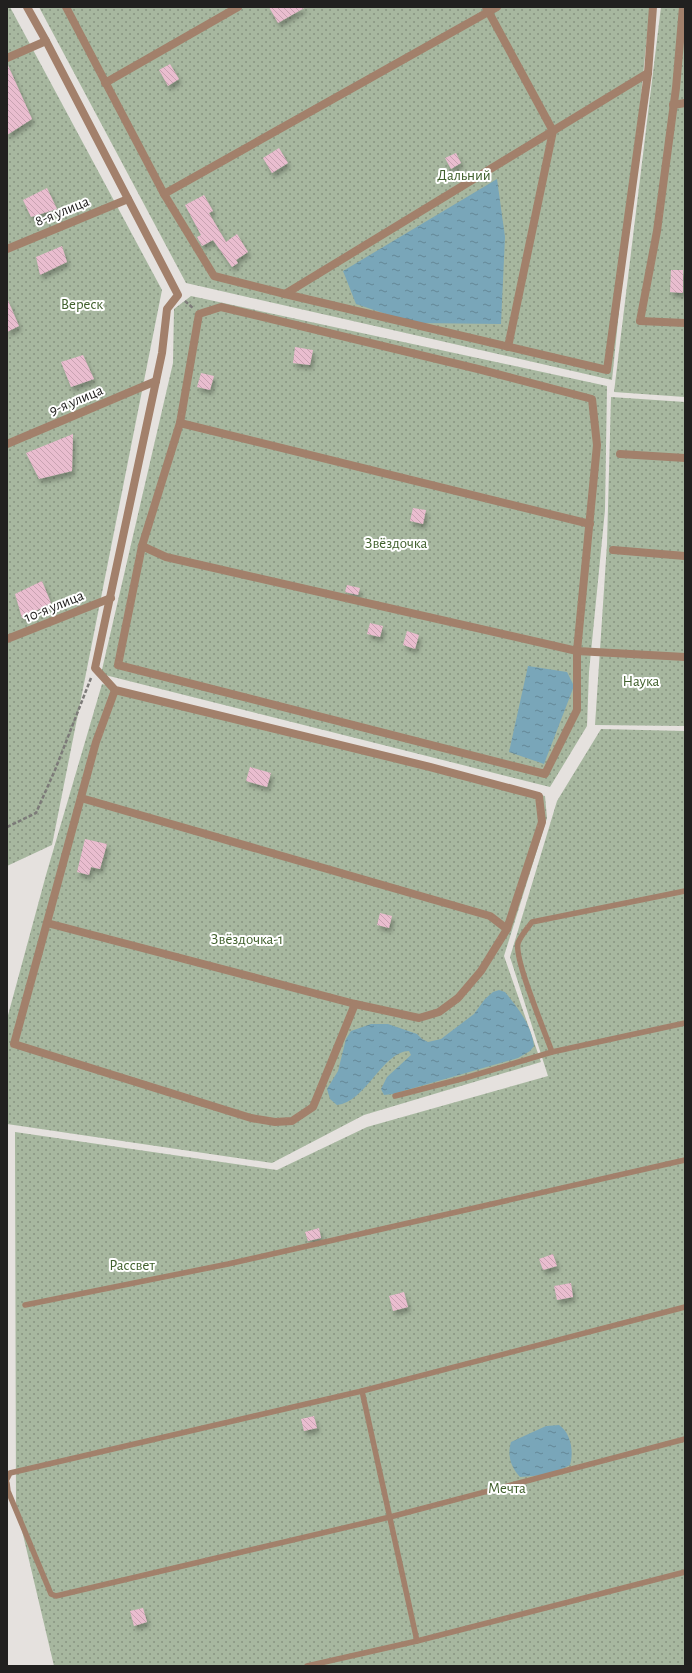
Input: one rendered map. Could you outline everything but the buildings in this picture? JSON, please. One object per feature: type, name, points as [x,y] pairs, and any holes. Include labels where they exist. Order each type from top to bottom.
[{"type":"street","points":[[27,7],[178,295],[167,309],[162,353],[95,668],[115,690],[430,767],[539,796],[542,822],[507,929],[481,971],[458,998],[440,1012],[418,1018],[355,1004],[46,923]]},
{"type":"street","points":[[66,7],[164,194],[214,276],[607,370],[648,73],[653,7]]},
{"type":"street","points":[[105,83],[238,7]]},
{"type":"street","points":[[164,194],[488,10],[497,7]]},
{"type":"street","points":[[683,7],[673,105],[657,231],[640,321],[685,323]]},
{"type":"street","points":[[488,10],[553,131],[508,347]]},
{"type":"street","points":[[7,58],[46,41]]},
{"type":"street","points":[[285,294],[648,73]]},
{"type":"street","points":[[673,105],[685,103]]},
{"type":"street","name":"8-я улица","points":[[7,249],[128,199]]},
{"type":"street","points":[[222,307],[248,312],[478,368],[592,399],[597,445],[577,651],[577,710],[545,774],[118,666],[142,546],[180,423],[200,314],[222,307]]},
{"type":"street","name":"9-я улица","points":[[7,444],[156,381]]},
{"type":"street","points":[[180,423],[590,524]]},
{"type":"street","points":[[620,454],[685,458]]},
{"type":"street","points":[[142,546],[166,557],[577,651],[685,657]]},
{"type":"street","points":[[613,550],[685,556]]},
{"type":"street","name":"10-я улица","points":[[7,639],[111,598]]},
{"type":"street","points":[[115,690],[96,742],[14,1044],[251,1118],[275,1122],[292,1121],[313,1107],[355,1004]]},
{"type":"street","points":[[81,798],[490,916],[507,929]]},
{"type":"lane","points":[[552,1052],[519,962],[518,944],[532,922],[685,891]]},
{"type":"lane","points":[[396,1096],[465,1078],[552,1052],[685,1023]]},
{"type":"lane","points":[[25,1305],[228,1264],[685,1160]]},
{"type":"lane","points":[[7,1479],[10,1473],[362,1391],[685,1307]]},
{"type":"lane","points":[[362,1391],[417,1641]]},
{"type":"lane","points":[[7,1483],[8,1491],[51,1594],[56,1596],[390,1517],[685,1440]]},
{"type":"lane","points":[[307,1666],[417,1641],[685,1572]]},
{"type":"path","points":[[178,295],[200,314]]},
{"type":"path","points":[[7,827],[36,813],[55,770],[95,668]]},
{"type":"green space","name":"Вереск","points":[[7,7],[10,7],[162,290],[52,845],[7,866]]},
{"type":"green space","name":"Дальний","points":[[39,7],[650,7],[612,380],[186,283]]},
{"type":"green space","points":[[661,7],[685,7],[685,397],[614,392]]},
{"type":"green space","name":"Звёздочка","points":[[191,296],[607,386],[605,510],[589,672],[587,726],[550,787],[101,674],[173,363],[174,309]]},
{"type":"green space","name":"Наука","points":[[611,397],[685,402],[685,726],[595,725],[607,544]]},
{"type":"green space","name":"Звёздочка-1","points":[[102,684],[545,796],[547,818],[504,956],[541,1062],[364,1115],[272,1163],[7,1124],[7,1019],[46,875]]},
{"type":"green space","points":[[601,729],[685,731],[685,1666],[54,1666],[16,1505],[15,1132],[277,1170],[367,1127],[548,1076],[510,957],[557,801]]},
{"type":"water","points":[[497,179],[505,237],[501,324],[413,323],[356,304],[343,271]]},
{"type":"water","points":[[528,666],[567,672],[574,686],[544,764],[509,752]]},
{"type":"water","points":[[499,990],[505,992],[527,1023],[534,1046],[530,1051],[518,1058],[393,1094],[384,1095],[381,1089],[387,1077],[411,1055],[409,1051],[400,1053],[391,1059],[356,1096],[347,1102],[337,1105],[330,1099],[327,1089],[338,1071],[346,1039],[351,1031],[371,1024],[388,1024],[417,1034],[428,1042],[441,1039],[474,1014],[485,999],[493,992]]},
{"type":"water","points":[[559,1425],[563,1428],[569,1438],[572,1454],[570,1465],[552,1472],[520,1477],[514,1469],[511,1461],[509,1452],[511,1442],[546,1426]]},
{"type":"park label","name":"Рассвет","points":[[132,1265]]},
{"type":"park label","name":"Мечта","points":[[507,1488]]}]
